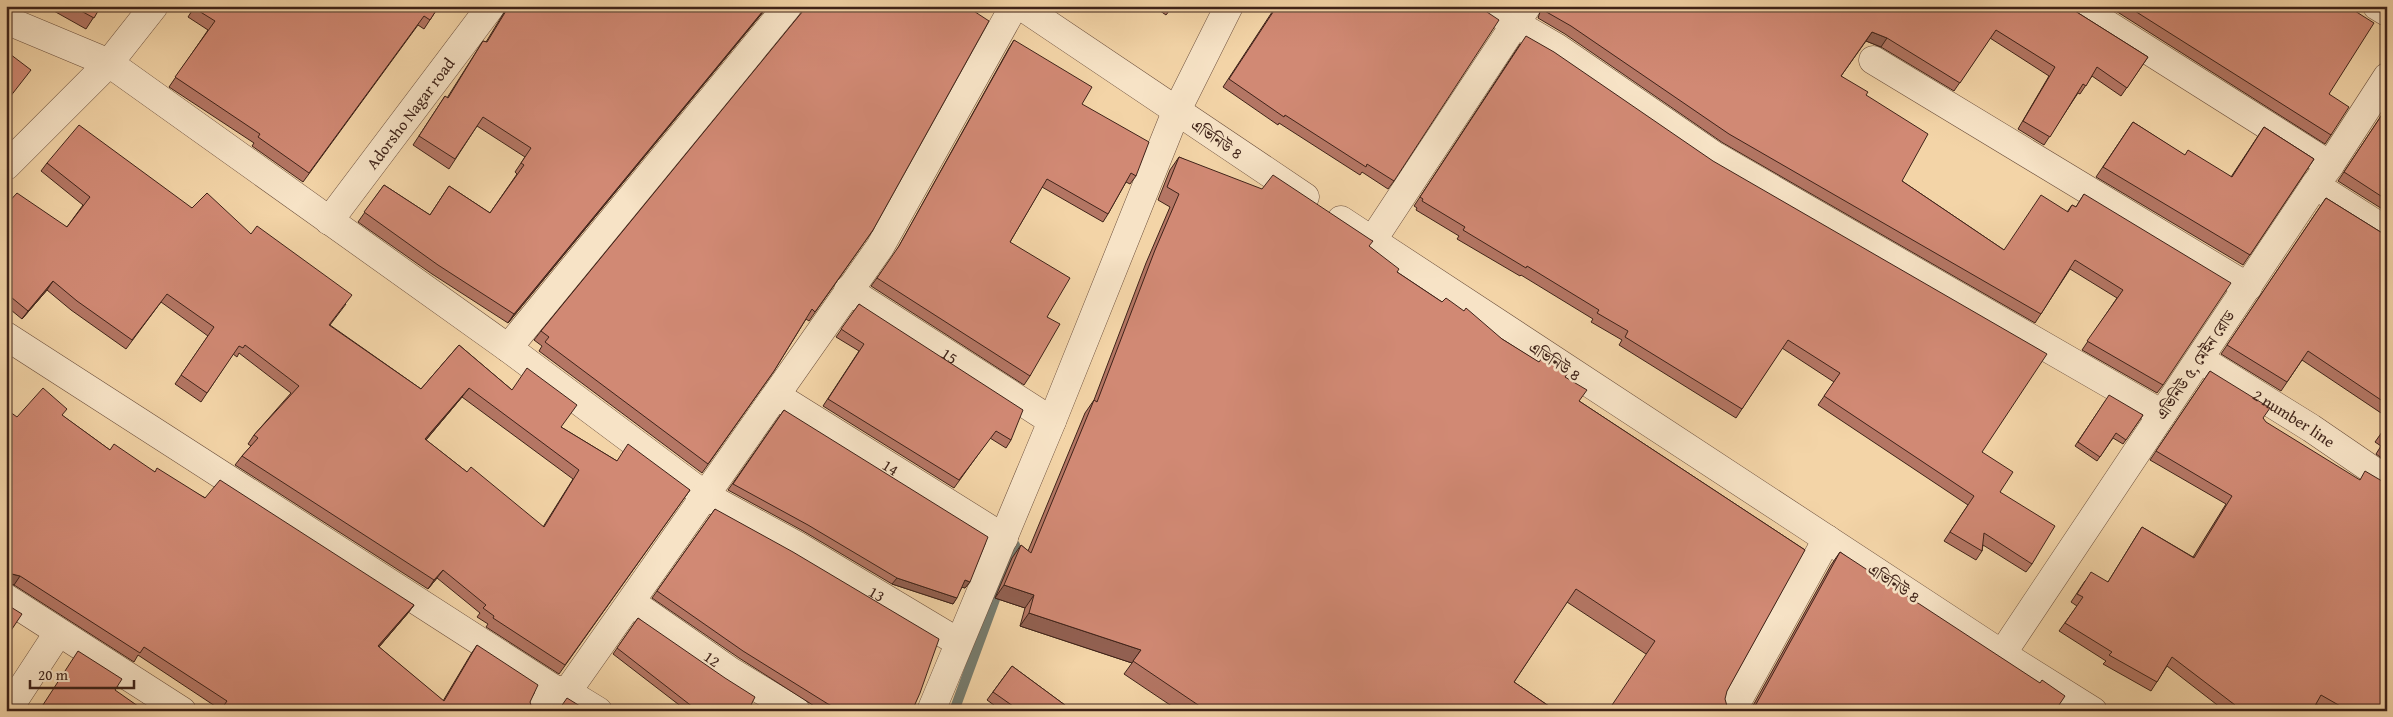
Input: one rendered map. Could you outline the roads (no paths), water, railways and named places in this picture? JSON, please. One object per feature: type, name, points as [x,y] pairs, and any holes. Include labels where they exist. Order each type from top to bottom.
[{"type":"street","points":[[6,166],[109,62],[154,6]]},
{"type":"street","name":"Adorsho Nagar road","points":[[329,221],[491,6]]},
{"type":"street","points":[[508,348],[788,6]]},
{"type":"street","points":[[554,697],[631,602],[777,396],[848,290],[880,248],[1014,6]]},
{"type":"street","name":"এভিনিউ ৪","points":[[1021,6],[1176,112],[2090,710]]},
{"type":"street","points":[[931,711],[958,642],[1004,538],[1052,421],[1176,112],[1229,6]]},
{"type":"street","points":[[1485,6],[1522,15],[1556,47],[1715,156],[2162,414]]},
{"type":"street","points":[[2078,6],[2322,175],[2387,230]]},
{"type":"street","points":[[2377,6],[2387,12]]},
{"type":"street","points":[[1372,241],[1522,15]]},
{"type":"street","name":"13","points":[[6,20],[109,62],[508,348],[706,496],[796,545],[958,642]]},
{"type":"street","points":[[1873,60],[2248,287]]},
{"type":"street","name":"এভিনিউ ৫, মেইন রোড","points":[[2002,654],[2387,77]]},
{"type":"street","name":"15","points":[[848,290],[1052,421]]},
{"type":"street","points":[[6,336],[554,697],[598,711]]},
{"type":"street","name":"2 number line","points":[[2200,359],[2311,428],[2387,480]]},
{"type":"street","name":"14","points":[[777,396],[1004,538]]},
{"type":"street","points":[[1732,711],[1827,539]]},
{"type":"street","points":[[6,598],[182,711]]},
{"type":"street","name":"12","points":[[631,602],[730,671],[796,711]]},
{"type":"street","points":[[7,711],[58,633]]},
{"type":"waterway","points":[[954,711],[1015,545]]}]
